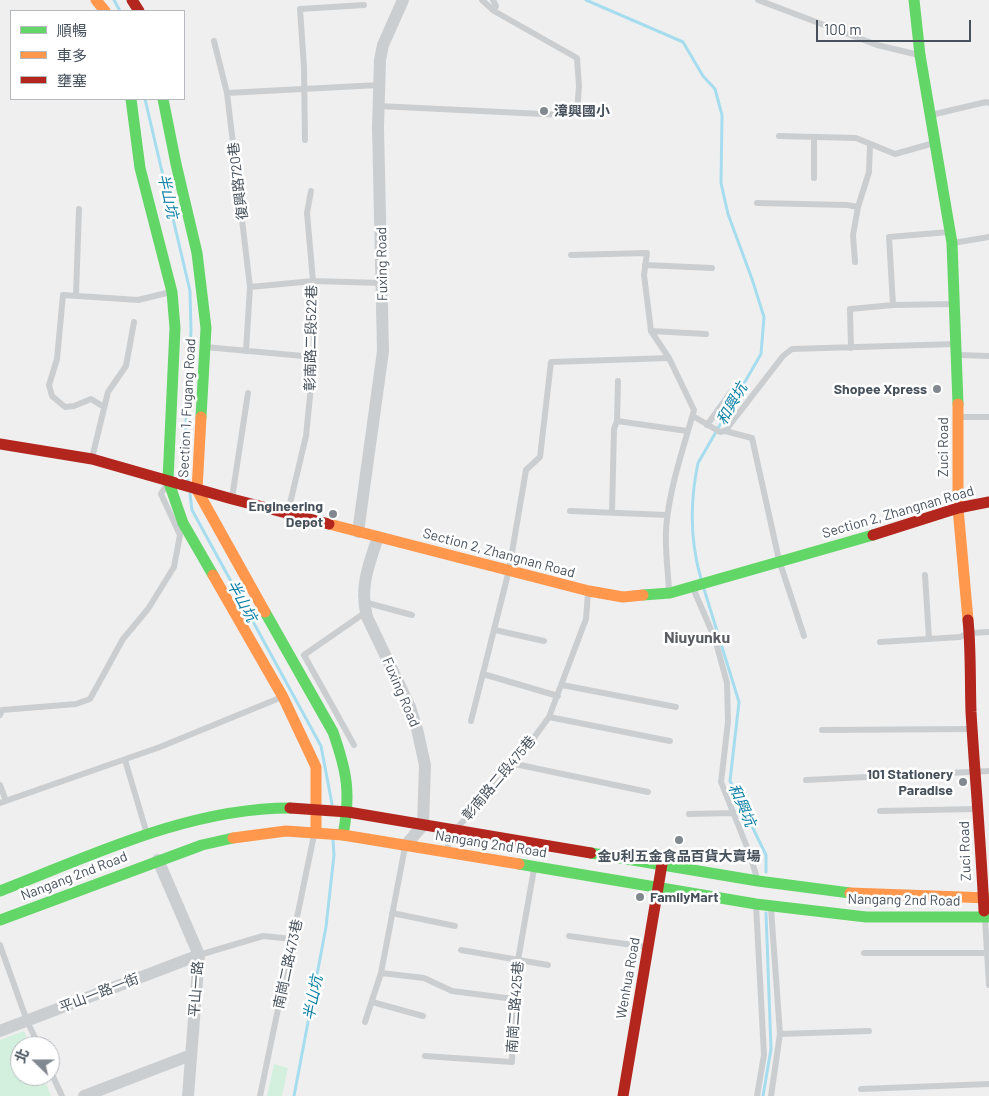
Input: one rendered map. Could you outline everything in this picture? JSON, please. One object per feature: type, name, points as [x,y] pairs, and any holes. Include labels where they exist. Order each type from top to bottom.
[{"type":"main road","points":[[96,0],[104,10]]},
{"type":"main road","name":"Zuci Road","points":[[914,0],[920,55],[951,238],[958,417],[958,508],[969,633],[969,671],[974,729],[975,771],[982,816],[987,917]]},
{"type":"main road","name":"Section 1, Fugang Road","points":[[131,100],[140,168],[172,292],[184,485],[183,524],[283,697],[316,767],[316,832]]},
{"type":"main road","name":"Section 1, Fugang Road","points":[[163,100],[197,253],[206,328],[205,347],[184,485],[218,530],[333,732],[346,768],[349,794],[348,812],[343,835]]},
{"type":"main road","name":"Section 2, Zhangnan Road","points":[[0,444],[92,459],[288,514],[589,591],[623,596],[670,592],[699,585],[958,508],[989,502]]},
{"type":"main road","name":"Nangang 2nd Road","points":[[0,891],[147,835],[193,821],[243,811],[285,808],[348,812],[758,881],[852,893],[986,898]]},
{"type":"main road","name":"Nangang 2nd Road","points":[[0,920],[202,845],[242,836],[286,831],[343,835],[771,906],[866,917],[987,917]]},
{"type":"main road","name":"Wenhua Road","points":[[623,1096],[662,864]]},
{"type":"street","name":"Fuxing Road","points":[[358,532],[383,351],[378,106],[380,60],[383,45],[403,0]]},
{"type":"street","points":[[364,607],[364,584],[378,537]]},
{"type":"street","name":"Fuxing Road","points":[[364,607],[410,707],[417,728],[425,765],[424,825]]},
{"type":"street","points":[[405,846],[424,825]]},
{"type":"street","name":"平山一路","points":[[158,860],[199,955],[188,1096]]},
{"type":"street","name":"平山一路一街","points":[[0,1031],[199,955]]},
{"type":"street","points":[[84,1096],[191,1055]]},
{"type":"lane","points":[[378,106],[563,115],[577,112],[579,86],[577,58],[494,11],[482,0]]},
{"type":"lane","points":[[493,0],[496,6],[494,11]]},
{"type":"lane","points":[[758,0],[877,45],[920,55]]},
{"type":"lane","points":[[305,140],[300,9],[364,5]]},
{"type":"lane","name":"復興路720巷","points":[[214,41],[228,93],[250,287],[246,351]]},
{"type":"lane","points":[[228,93],[379,85]]},
{"type":"lane","points":[[930,115],[986,102],[989,103]]},
{"type":"lane","points":[[779,136],[856,138],[895,154],[935,143]]},
{"type":"lane","points":[[814,137],[814,178]]},
{"type":"lane","points":[[856,262],[853,235],[858,207],[870,172],[870,144]]},
{"type":"lane","name":"彰南路二段522巷","points":[[288,514],[306,436],[314,357],[313,281],[307,213],[311,190]]},
{"type":"lane","points":[[757,204],[847,205],[858,207]]},
{"type":"lane","points":[[76,295],[79,210]]},
{"type":"lane","points":[[893,305],[889,237],[989,237]]},
{"type":"lane","points":[[570,254],[647,253],[644,275],[651,331],[669,358],[694,410],[676,468],[667,515],[666,532],[670,592]]},
{"type":"lane","points":[[645,265],[712,268]]},
{"type":"lane","points":[[250,287],[313,281],[383,283]]},
{"type":"lane","points":[[104,406],[91,399],[74,406],[65,407],[52,396],[49,385],[57,359],[63,295],[138,300],[172,292]]},
{"type":"lane","points":[[851,348],[850,309],[893,305],[954,304]]},
{"type":"lane","points":[[92,459],[108,392],[126,366],[134,322]]},
{"type":"lane","points":[[651,331],[706,334]]},
{"type":"lane","points":[[205,347],[314,357]]},
{"type":"lane","points":[[722,431],[783,356],[792,350],[851,348],[956,349],[989,356]]},
{"type":"lane","points":[[471,721],[509,570],[526,470],[540,458],[551,362],[669,358]]},
{"type":"lane","points":[[612,512],[614,429],[618,381]]},
{"type":"lane","points":[[708,425],[733,389]]},
{"type":"lane","points":[[232,499],[248,393]]},
{"type":"lane","points":[[693,416],[722,431],[752,438],[779,560],[804,636]]},
{"type":"lane","points":[[958,417],[989,417]]},
{"type":"lane","points":[[616,421],[687,431]]},
{"type":"lane","points":[[0,714],[2,710],[76,704],[90,699],[123,639],[148,609],[174,566],[180,534],[161,494],[184,485]]},
{"type":"lane","points":[[570,511],[667,515]]},
{"type":"lane","points":[[925,575],[929,639]]},
{"type":"lane","points":[[699,585],[727,683],[728,722],[722,782],[758,881]]},
{"type":"lane","name":"彰南路二段475巷","points":[[445,851],[456,830],[515,764],[549,717],[586,619],[589,591]]},
{"type":"lane","points":[[354,745],[304,654],[364,607],[412,614]]},
{"type":"lane","points":[[495,630],[544,641]]},
{"type":"lane","points":[[880,642],[960,637],[969,633],[989,632]]},
{"type":"lane","points":[[483,674],[558,696]]},
{"type":"lane","points":[[562,685],[676,707]]},
{"type":"lane","points":[[0,785],[3,802],[160,747],[283,697]]},
{"type":"lane","points":[[549,717],[670,741]]},
{"type":"lane","points":[[822,730],[974,729]]},
{"type":"lane","points":[[125,760],[147,835]]},
{"type":"lane","points":[[515,764],[648,792]]},
{"type":"lane","points":[[806,780],[975,771],[989,772]]},
{"type":"lane","points":[[880,811],[982,816]]},
{"type":"lane","points":[[689,814],[734,813]]},
{"type":"lane","name":"南崗二路473巷","points":[[260,1096],[313,837],[316,832]]},
{"type":"lane","points":[[365,1022],[381,973],[405,846]]},
{"type":"lane","name":"南崗二路425巷","points":[[425,1056],[512,1062],[514,999],[518,960],[534,866]]},
{"type":"lane","points":[[756,904],[764,1055],[757,1096]]},
{"type":"lane","points":[[770,1096],[780,1034],[771,906]]},
{"type":"lane","points":[[392,913],[455,926]]},
{"type":"lane","name":"Zuci Road","points":[[987,917],[989,986]]},
{"type":"lane","points":[[199,955],[263,936],[293,939]]},
{"type":"lane","points":[[569,936],[648,948]]},
{"type":"lane","points":[[0,945],[34,1036]]},
{"type":"lane","points":[[461,950],[548,965]]},
{"type":"lane","points":[[864,953],[987,953]]},
{"type":"lane","points":[[381,973],[424,978],[452,991],[514,999]]},
{"type":"lane","points":[[372,1002],[423,1016]]},
{"type":"lane","points":[[780,1034],[869,1031]]},
{"type":"lane","points":[[861,1089],[989,1084]]},
{"type":"green space","points":[[24,1031],[26,1036],[11,1036]]},
{"type":"green space","points":[[10,1036],[10,1086],[47,1086],[51,1096],[0,1096],[0,1040]]},
{"type":"green space","points":[[274,1064],[288,1068],[282,1096],[267,1096]]},
{"type":"waterway","name":"半山坑","points":[[114,0],[119,10]]},
{"type":"waterway","name":"和興坑","points":[[586,0],[683,42],[703,76],[715,89],[722,115],[721,183],[728,214],[764,317],[761,354],[698,463],[695,477],[692,521],[697,565],[701,579]]},
{"type":"waterway","name":"半山坑","points":[[145,100],[190,291],[191,331],[184,460],[188,481]]},
{"type":"waterway","name":"半山坑","points":[[190,494],[192,510],[321,746],[332,804]]},
{"type":"waterway","name":"和興坑","points":[[704,589],[739,702],[730,781],[766,855],[766,872]]},
{"type":"waterway","name":"半山坑","points":[[294,1096],[326,927],[334,855],[333,840]]},
{"type":"waterway","name":"和興坑","points":[[763,1096],[771,1049],[766,913]]},
{"type":"traffic: fast","points":[[914,0],[920,55],[952,243],[958,404]]},
{"type":"traffic: fast","points":[[131,100],[140,168],[172,292],[175,328],[168,480],[183,523],[213,575]]},
{"type":"traffic: fast","points":[[163,100],[197,253],[206,328],[201,417]]},
{"type":"traffic: fast","points":[[643,595],[670,593],[873,535]]},
{"type":"traffic: fast","points":[[265,612],[333,732],[342,759],[346,783],[347,807],[343,835]]},
{"type":"traffic: fast","points":[[0,891],[106,849],[178,825],[252,810],[290,808]]},
{"type":"traffic: fast","points":[[0,920],[202,845],[233,838]]},
{"type":"traffic: fast","points":[[591,853],[758,881],[850,893]]},
{"type":"traffic: fast","points":[[519,864],[756,904],[866,917],[989,917]]},
{"type":"traffic: slow","points":[[96,0],[104,10]]},
{"type":"traffic: slow","points":[[958,404],[958,508],[968,620]]},
{"type":"traffic: slow","points":[[201,417],[197,490],[265,612]]},
{"type":"traffic: slow","points":[[329,524],[589,591],[623,597],[643,595]]},
{"type":"traffic: slow","points":[[213,575],[283,697],[316,767],[316,832]]},
{"type":"traffic: slow","points":[[233,838],[286,831],[343,835],[519,864]]},
{"type":"traffic: slow","points":[[850,893],[989,898]]},
{"type":"traffic: jam","points":[[132,0],[138,10]]},
{"type":"traffic: jam","points":[[0,444],[92,459],[232,499],[329,524]]},
{"type":"traffic: jam","points":[[873,535],[958,508],[989,502]]},
{"type":"traffic: jam","points":[[968,620],[971,712],[984,911]]},
{"type":"traffic: jam","points":[[290,808],[348,812],[591,853]]},
{"type":"traffic: jam","points":[[623,1096],[662,864]]},
{"type":"place","name":"漳興國小","points":[[544,111]]},
{"type":"place","name":"Shopee Xpress","points":[[937,389]]},
{"type":"place","name":"Engineering Depot","points":[[333,514]]},
{"type":"place","name":"101 Stationery Paradise","points":[[963,782]]},
{"type":"place","name":"金U利五金食品百貨大賣場","points":[[679,840]]},
{"type":"place","name":"FamilyMart","points":[[640,897]]},
{"type":"district","name":"Niuyunku","points":[[697,638]]}]
